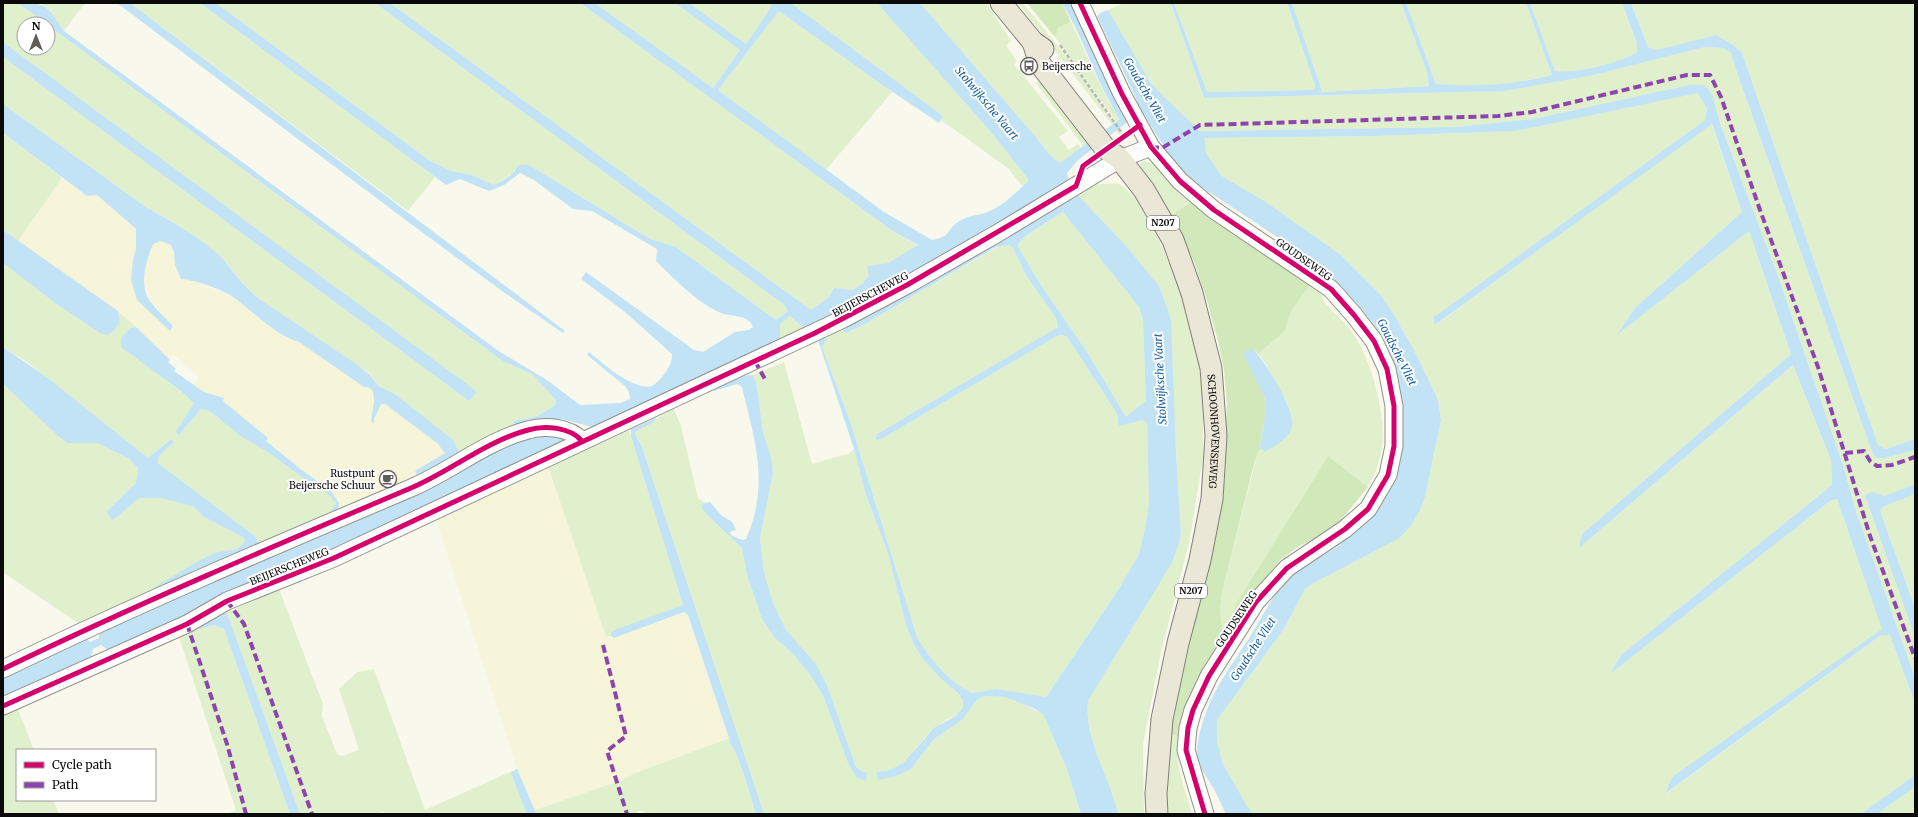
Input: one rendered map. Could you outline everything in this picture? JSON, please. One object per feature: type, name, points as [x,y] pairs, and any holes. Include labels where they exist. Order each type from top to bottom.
[{"type":"main road","name":"SCHOONHOVENSEWEG","points":[[1001,3],[1032,42],[1040,64],[1105,148],[1120,145],[1173,240],[1192,293],[1211,368],[1216,436],[1212,499],[1200,560],[1178,643],[1162,719],[1156,794],[1157,814]]},
{"type":"street","name":"GOUDSEWEG","points":[[1080,3],[1151,147],[1180,181],[1214,210],[1268,245],[1331,289],[1374,341],[1387,369],[1394,406],[1394,446],[1388,475],[1368,509],[1345,529],[1287,568],[1256,602],[1210,676],[1193,710],[1188,728],[1186,750],[1206,814]]},
{"type":"street","points":[[1120,145],[1151,147]]},
{"type":"street","name":"BEIJERSCHEWEG","points":[[3,706],[187,624],[227,601],[334,558],[858,312],[1062,194],[1120,145]]},
{"type":"street","points":[[3,669],[230,564],[419,484],[495,443],[516,434],[531,429],[552,428],[567,431],[582,441]]},
{"type":"path","points":[[1058,43],[1120,145],[1136,119]]},
{"type":"shaded area","points":[[62,178],[87,196],[97,195],[136,230],[136,249],[133,260],[131,280],[137,300],[170,330],[173,326],[149,299],[144,280],[146,265],[153,244],[162,241],[171,245],[174,252],[175,265],[181,279],[190,280],[235,298],[262,321],[287,338],[299,342],[364,387],[368,387],[373,391],[374,401],[371,421],[374,423],[378,407],[381,404],[385,404],[437,443],[445,453],[415,471],[417,475],[339,510],[331,491],[302,470],[266,440],[268,438],[218,398],[193,385],[199,377],[174,355],[170,360],[118,311],[18,241]]},
{"type":"shaded area","points":[[547,463],[606,637],[614,638],[685,612],[688,615],[730,738],[635,773],[622,780],[535,810],[517,769],[435,516]]},
{"type":"green space","points":[[3,3],[18,3],[35,16],[16,16],[16,52],[3,42]]},
{"type":"green space","points":[[40,3],[85,3],[64,31],[56,19],[56,16],[54,16],[50,10]]},
{"type":"green space","points":[[130,3],[200,3],[435,177],[408,211]]},
{"type":"green space","points":[[216,3],[375,3],[783,304],[788,311],[776,320],[676,247],[650,239],[529,165],[514,170],[513,173],[494,185],[472,175],[451,171],[429,160]]},
{"type":"green space","points":[[390,3],[580,3],[891,230],[918,246],[888,263],[868,266],[869,275],[862,284],[853,290],[834,288],[828,298],[811,310]]},
{"type":"green space","points":[[595,3],[675,3],[740,50],[713,88]]},
{"type":"green space","points":[[689,3],[768,3],[772,6],[746,44]]},
{"type":"green space","points":[[791,3],[877,3],[990,131],[1029,180],[1022,186],[1009,169],[941,120],[943,116]]},
{"type":"green space","points":[[920,3],[987,3],[1011,41],[1006,46],[1017,61],[1014,64],[1068,131],[1059,137],[1069,150],[1078,144],[1081,148],[1060,163],[1050,155]]},
{"type":"green space","points":[[1018,3],[1023,3],[1075,67],[1121,133],[1120,135]]},
{"type":"green space","points":[[1027,3],[1062,3],[1071,22],[1058,28],[1055,37]]},
{"type":"green space","points":[[1124,3],[1171,3],[1204,98],[1505,91],[1594,75],[1705,47],[1723,48],[1731,53],[1871,449],[1885,458],[1915,450],[1915,484],[1885,496],[1872,492],[1866,495],[1915,637],[1915,678],[1856,511],[1842,462],[1778,276],[1720,123],[1712,94],[1689,85],[1533,119],[1456,127],[1200,131],[1161,95],[1144,73],[1133,55],[1108,10]]},
{"type":"green space","points":[[1174,3],[1287,3],[1315,85],[1315,90],[1207,92]]},
{"type":"green space","points":[[1292,3],[1401,3],[1427,72],[1429,86],[1321,92]]},
{"type":"green space","points":[[1406,3],[1526,3],[1552,75],[1508,83],[1466,85],[1436,84]]},
{"type":"green space","points":[[1530,3],[1622,3],[1637,45],[1637,52],[1598,67],[1575,71],[1555,71]]},
{"type":"green space","points":[[1631,3],[1915,3],[1915,439],[1886,449],[1878,445],[1742,53],[1732,44],[1716,35],[1656,50],[1648,47]]},
{"type":"green space","points":[[779,11],[892,92],[826,170],[718,90]]},
{"type":"green space","points":[[1071,22],[1108,101],[1121,120],[1117,122],[1055,37],[1058,28]]},
{"type":"green space","points":[[56,31],[504,362],[532,374],[556,400],[555,405],[536,417],[513,421],[533,422],[459,452],[452,440],[395,394],[378,386],[370,374],[258,298],[218,255],[202,242],[175,223],[147,208],[3,104],[3,57],[469,401],[477,392],[22,56],[56,56]]},
{"type":"green space","points":[[1040,79],[1092,140],[1084,147],[1036,83]]},
{"type":"green space","points":[[1698,92],[1707,108],[1705,120],[1433,319],[1436,325],[1711,123],[1742,212],[1635,308],[1618,334],[1749,231],[1791,354],[1582,534],[1580,547],[1793,365],[1831,460],[1832,485],[1621,655],[1611,673],[1830,501],[1837,499],[1883,629],[1672,777],[1666,794],[1881,635],[1890,635],[1915,703],[1915,775],[1861,814],[1253,814],[1223,764],[1217,741],[1217,720],[1284,629],[1305,589],[1398,539],[1420,510],[1425,497],[1441,420],[1438,399],[1413,348],[1390,308],[1380,294],[1341,255],[1266,202],[1222,176],[1206,153],[1205,138],[1374,136],[1515,131]]},
{"type":"green space","points":[[3,133],[62,178],[18,241],[3,230]]},
{"type":"green space","points":[[1144,161],[1157,164],[1194,200],[1171,216],[1142,168],[1140,163]]},
{"type":"green space","points":[[1117,183],[1125,188],[1136,200],[1160,242],[1188,314],[1202,378],[1203,458],[1189,543],[1160,656],[1143,745],[1144,814],[1118,814],[1098,758],[1090,730],[1088,716],[1088,701],[1172,563],[1179,544],[1181,533],[1168,310],[1159,286],[1128,248],[1076,193],[1090,185]]},
{"type":"green space","points":[[1194,200],[1315,279],[1293,309],[1287,323],[1286,330],[1258,354],[1254,350],[1247,361],[1263,391],[1266,410],[1260,447],[1262,448],[1258,452],[1254,464],[1222,592],[1220,612],[1224,638],[1236,604],[1328,456],[1368,487],[1341,520],[1327,533],[1301,545],[1281,559],[1249,600],[1191,692],[1178,736],[1169,734],[1225,439],[1227,404],[1224,369],[1206,297],[1194,262],[1171,216]]},
{"type":"green space","points":[[1063,212],[1139,307],[1143,321],[1146,402],[1126,417],[1087,352],[1041,285],[1018,247],[1018,244],[1028,234]]},
{"type":"green space","points":[[1001,245],[1009,245],[1013,248],[1026,275],[1056,318],[1058,327],[877,434],[875,438],[877,440],[883,438],[1057,336],[1062,335],[1067,337],[1116,412],[1120,426],[1142,420],[1147,423],[1149,501],[1145,529],[1139,554],[1120,587],[1046,697],[997,689],[972,693],[955,683],[940,669],[922,645],[917,637],[850,421],[822,347],[826,340],[825,337],[841,329],[846,333],[867,323]]},
{"type":"green space","points":[[3,263],[55,303],[100,333],[120,322],[118,311],[136,327],[130,328],[141,361],[195,403],[175,433],[179,435],[201,409],[210,411],[240,436],[271,454],[315,487],[325,490],[336,503],[334,508],[331,512],[324,516],[306,522],[305,525],[258,546],[256,537],[158,463],[159,456],[173,442],[171,439],[149,457],[144,455],[27,362],[3,347]]},
{"type":"green space","points":[[1315,279],[1324,301],[1353,333],[1368,363],[1378,394],[1381,410],[1383,440],[1380,457],[1368,487],[1328,456],[1236,604],[1224,640],[1220,612],[1222,592],[1258,452],[1262,448],[1265,452],[1288,436],[1288,404],[1264,361],[1258,354],[1286,330],[1287,323],[1293,309]]},
{"type":"green space","points":[[790,316],[804,328],[780,344],[780,323]]},
{"type":"green space","points":[[784,362],[812,464],[850,453],[854,449],[865,492],[888,553],[906,625],[913,643],[923,659],[940,678],[959,694],[963,701],[963,707],[956,716],[946,720],[926,736],[904,762],[890,770],[876,772],[911,769],[934,739],[962,720],[977,700],[984,696],[1005,697],[1017,701],[1043,714],[1067,769],[1081,814],[764,814],[642,447],[635,434],[637,431],[674,409],[681,426],[698,498],[705,503],[702,507],[707,515],[742,548],[747,575],[762,619],[774,637],[794,655],[811,676],[824,698],[848,763],[856,777],[863,772],[856,767],[827,685],[786,630],[773,603],[764,572],[760,538],[773,473],[771,457],[763,432],[757,386],[753,375]]},
{"type":"green space","points":[[3,384],[67,443],[97,443],[128,458],[138,468],[136,483],[106,512],[117,517],[139,498],[162,498],[194,507],[204,517],[244,538],[245,541],[237,549],[217,552],[153,591],[79,624],[3,572]]},
{"type":"green space","points":[[628,431],[630,432],[683,605],[611,633],[611,636],[606,637],[547,463],[577,454]]},
{"type":"green space","points":[[1915,494],[1915,608],[1880,511],[1885,506]]},
{"type":"green space","points":[[279,589],[323,704],[322,716],[337,754],[342,756],[359,750],[339,689],[357,672],[374,669],[425,810],[517,769],[535,810],[622,780],[635,773],[730,738],[730,744],[741,765],[756,814],[645,814],[643,811],[638,811],[635,814],[384,814],[383,811],[379,814],[300,814],[226,613]]},
{"type":"green space","points":[[200,625],[200,628],[214,625],[224,629],[290,814],[227,814],[236,810],[178,634]]},
{"type":"green space","points":[[17,707],[34,749],[16,749],[16,801],[53,801],[59,814],[3,814],[3,713]]},
{"type":"green space","points":[[1169,734],[1178,736],[1177,746],[1179,766],[1192,814],[1167,814],[1165,793]]},
{"type":"green space","points":[[1915,787],[1915,814],[1877,814]]},
{"type":"water","points":[[18,3],[42,5],[54,16],[36,16]]},
{"type":"water","points":[[117,3],[130,3],[565,331],[563,333],[502,291]]},
{"type":"water","name":"Stolwijksche Vaart","points":[[200,3],[216,3],[429,160],[451,171],[472,175],[494,185],[511,175],[519,165],[529,165],[650,239],[676,247],[776,320],[788,311],[783,304],[375,3],[390,3],[811,310],[828,298],[834,288],[853,290],[862,284],[869,275],[867,266],[888,263],[918,245],[891,230],[580,3],[595,3],[713,88],[740,50],[675,3],[689,3],[746,44],[772,6],[768,3],[791,3],[943,116],[939,123],[885,87],[779,11],[718,90],[884,212],[932,240],[946,234],[956,223],[964,218],[991,211],[1008,199],[1029,180],[990,131],[877,3],[920,3],[1050,155],[1060,163],[1120,119],[1104,91],[1062,3],[1070,3],[1115,100],[1125,116],[1130,120],[1078,160],[1067,173],[1070,184],[1076,193],[1128,248],[1159,286],[1171,322],[1181,533],[1179,544],[1172,563],[1088,701],[1090,730],[1098,758],[1118,814],[1081,814],[1067,769],[1043,714],[1033,708],[1005,697],[984,696],[977,700],[962,720],[934,739],[911,769],[896,776],[878,780],[876,772],[890,770],[904,762],[934,728],[956,716],[963,707],[963,701],[959,694],[940,678],[923,659],[913,643],[906,625],[888,553],[865,492],[854,449],[818,340],[825,337],[826,340],[822,347],[850,421],[917,637],[922,645],[940,669],[955,683],[972,693],[997,689],[1046,697],[1120,587],[1139,554],[1145,529],[1149,501],[1147,423],[1142,420],[1120,426],[1118,424],[1116,412],[1067,337],[1062,335],[1057,336],[883,438],[877,440],[875,438],[877,434],[1058,327],[1056,318],[1026,275],[1013,248],[1009,245],[996,247],[867,323],[846,333],[841,329],[1041,218],[1056,205],[1050,195],[898,282],[836,314],[804,328],[790,316],[780,324],[780,344],[607,422],[592,427],[562,419],[515,425],[513,421],[536,417],[555,405],[556,400],[532,374],[504,362],[56,31],[56,19],[64,31],[500,352],[547,380],[580,405],[620,403],[630,399],[629,392],[625,386],[587,355],[589,352],[628,381],[644,386],[652,386],[657,382],[668,370],[672,358],[672,354],[625,312],[581,279],[586,272],[694,350],[703,352],[735,332],[749,330],[753,327],[751,323],[744,318],[721,313],[712,309],[695,297],[678,283],[656,261],[657,249],[592,211],[573,209],[534,180],[520,173],[504,185],[489,191],[460,179],[446,185]],"holes":[[[1063,212],[1139,307],[1143,321],[1146,401],[1126,417],[1087,352],[1041,285],[1018,247],[1018,244],[1028,234]]]},
{"type":"water","points":[[1171,3],[1174,3],[1207,92],[1315,90],[1315,85],[1287,3],[1292,3],[1322,92],[1429,86],[1427,72],[1401,3],[1406,3],[1436,84],[1466,85],[1509,83],[1552,75],[1526,3],[1530,3],[1555,71],[1575,71],[1598,67],[1637,52],[1637,44],[1622,3],[1631,3],[1648,47],[1656,50],[1716,35],[1732,44],[1742,53],[1878,445],[1886,449],[1915,439],[1915,450],[1885,458],[1876,458],[1871,449],[1731,53],[1723,48],[1705,47],[1594,75],[1505,91],[1204,98]]},
{"type":"water","name":"Goudsche Vliet","points":[[1108,10],[1150,82],[1200,131],[1456,127],[1533,119],[1689,85],[1704,85],[1712,94],[1720,123],[1778,276],[1842,462],[1856,511],[1915,678],[1915,703],[1890,635],[1881,635],[1665,794],[1672,777],[1882,629],[1837,499],[1830,501],[1610,674],[1621,655],[1832,485],[1831,460],[1793,365],[1579,548],[1582,534],[1791,354],[1749,231],[1617,335],[1635,308],[1742,212],[1712,124],[1435,325],[1433,318],[1705,120],[1707,108],[1698,93],[1515,131],[1374,136],[1205,138],[1206,153],[1222,176],[1266,202],[1341,255],[1380,294],[1390,308],[1413,348],[1438,399],[1441,420],[1425,497],[1420,510],[1410,527],[1398,539],[1305,589],[1284,629],[1217,720],[1217,741],[1223,764],[1253,814],[1226,814],[1201,767],[1197,753],[1203,721],[1210,702],[1214,693],[1272,600],[1291,574],[1309,561],[1337,547],[1366,520],[1385,496],[1397,470],[1403,441],[1400,387],[1396,369],[1389,351],[1375,326],[1355,302],[1306,258],[1279,238],[1200,186],[1185,174],[1172,159],[1146,118],[1140,113],[1136,98],[1097,16]]},
{"type":"water","points":[[3,42],[16,52],[16,56],[22,56],[477,392],[469,401],[3,57]]},
{"type":"water","points":[[3,104],[147,208],[206,244],[221,257],[258,298],[355,363],[370,375],[378,386],[395,394],[453,440],[459,452],[417,475],[415,471],[445,453],[437,443],[385,404],[381,404],[374,419],[374,424],[371,421],[374,401],[373,391],[368,387],[364,387],[299,342],[290,339],[266,324],[236,299],[225,292],[194,281],[181,279],[175,265],[174,252],[171,245],[161,241],[153,244],[150,251],[146,264],[144,285],[148,298],[173,326],[170,331],[137,300],[131,280],[133,260],[136,249],[136,229],[97,195],[87,196],[3,133]]},
{"type":"water","points":[[3,230],[118,311],[120,322],[114,331],[107,335],[100,333],[55,303],[3,263]]},
{"type":"water","points":[[136,327],[170,360],[168,362],[176,369],[174,371],[204,392],[224,398],[223,401],[268,438],[266,441],[331,491],[339,503],[338,512],[305,525],[306,522],[329,514],[336,503],[325,491],[315,487],[271,454],[240,436],[210,411],[201,409],[179,435],[175,433],[194,403],[178,389],[121,347],[121,338],[130,328]]},
{"type":"water","points":[[3,347],[48,378],[144,455],[149,457],[171,439],[174,442],[159,456],[158,463],[256,537],[258,546],[153,591],[153,588],[200,560],[217,552],[237,549],[245,541],[244,538],[204,517],[194,507],[162,498],[139,498],[112,520],[106,512],[136,483],[138,468],[128,458],[97,443],[67,443],[57,435],[3,384]]},
{"type":"water","points":[[1254,350],[1280,388],[1286,400],[1292,422],[1291,430],[1287,437],[1265,452],[1260,447],[1266,410],[1265,398],[1244,355],[1245,351]]},
{"type":"water","points":[[753,375],[757,386],[763,432],[771,457],[773,473],[760,538],[764,572],[773,603],[786,630],[815,663],[827,685],[856,767],[867,773],[866,781],[856,777],[848,763],[824,698],[811,676],[794,655],[774,637],[762,619],[747,575],[742,548],[707,515],[701,507],[705,503],[710,502],[721,515],[732,522],[736,530],[730,532],[731,535],[742,540],[746,539],[753,519],[759,481],[758,463],[751,426],[742,387],[737,384],[714,391],[713,387],[741,376]]},
{"type":"water","points":[[656,418],[655,421],[640,429],[635,434],[642,447],[764,814],[756,814],[741,765],[730,744],[688,615],[684,612],[614,638],[611,636],[611,633],[615,630],[683,605],[631,436],[631,429]]},
{"type":"water","points":[[541,432],[564,437],[566,443],[108,650],[101,645],[93,649],[91,657],[3,696],[3,672],[84,637],[90,642],[99,638],[99,630],[376,513],[524,437]]},
{"type":"water","points":[[1915,484],[1915,494],[1885,506],[1880,511],[1915,608],[1915,637],[1865,495],[1872,492],[1885,496]]},
{"type":"water","points":[[226,613],[300,814],[290,814],[224,629],[214,625],[200,629],[200,625]]},
{"type":"water","points":[[517,769],[536,814],[527,814],[511,773]]},
{"type":"water","points":[[1915,775],[1915,787],[1877,814],[1861,814]]},
{"type":"marked path","points":[[1151,147],[1162,148],[1200,125],[1498,116],[1532,112],[1687,75],[1710,75],[1721,97],[1760,210],[1818,367],[1870,536],[1915,658]]},
{"type":"marked path","points":[[755,361],[766,381]]},
{"type":"marked path","points":[[1845,453],[1864,451],[1870,461],[1877,466],[1892,465],[1915,457]]},
{"type":"marked path","points":[[227,601],[244,624],[312,814]]},
{"type":"marked path","points":[[187,624],[227,744],[246,814]]},
{"type":"marked path","points":[[603,645],[626,736],[607,751],[627,814]]},
{"type":"cycle path","points":[[1080,3],[1122,94],[1151,147],[1180,181],[1214,210],[1331,289],[1374,341],[1387,369],[1394,406],[1394,446],[1388,475],[1368,509],[1345,529],[1287,568],[1256,602],[1209,676],[1193,710],[1188,728],[1186,750],[1205,814]]},
{"type":"cycle path","points":[[3,706],[187,624],[227,601],[334,558],[815,333],[907,285],[1076,186],[1083,166],[1140,125]]},
{"type":"cycle path","points":[[3,669],[155,598],[411,488],[498,441],[513,435],[535,428],[557,428],[577,436],[582,441]]},
{"type":"place","name":"Beijersche","points":[[1029,66]]},
{"type":"place","name":"Rustpunt Beijersche Schuur","points":[[388,479]]}]
